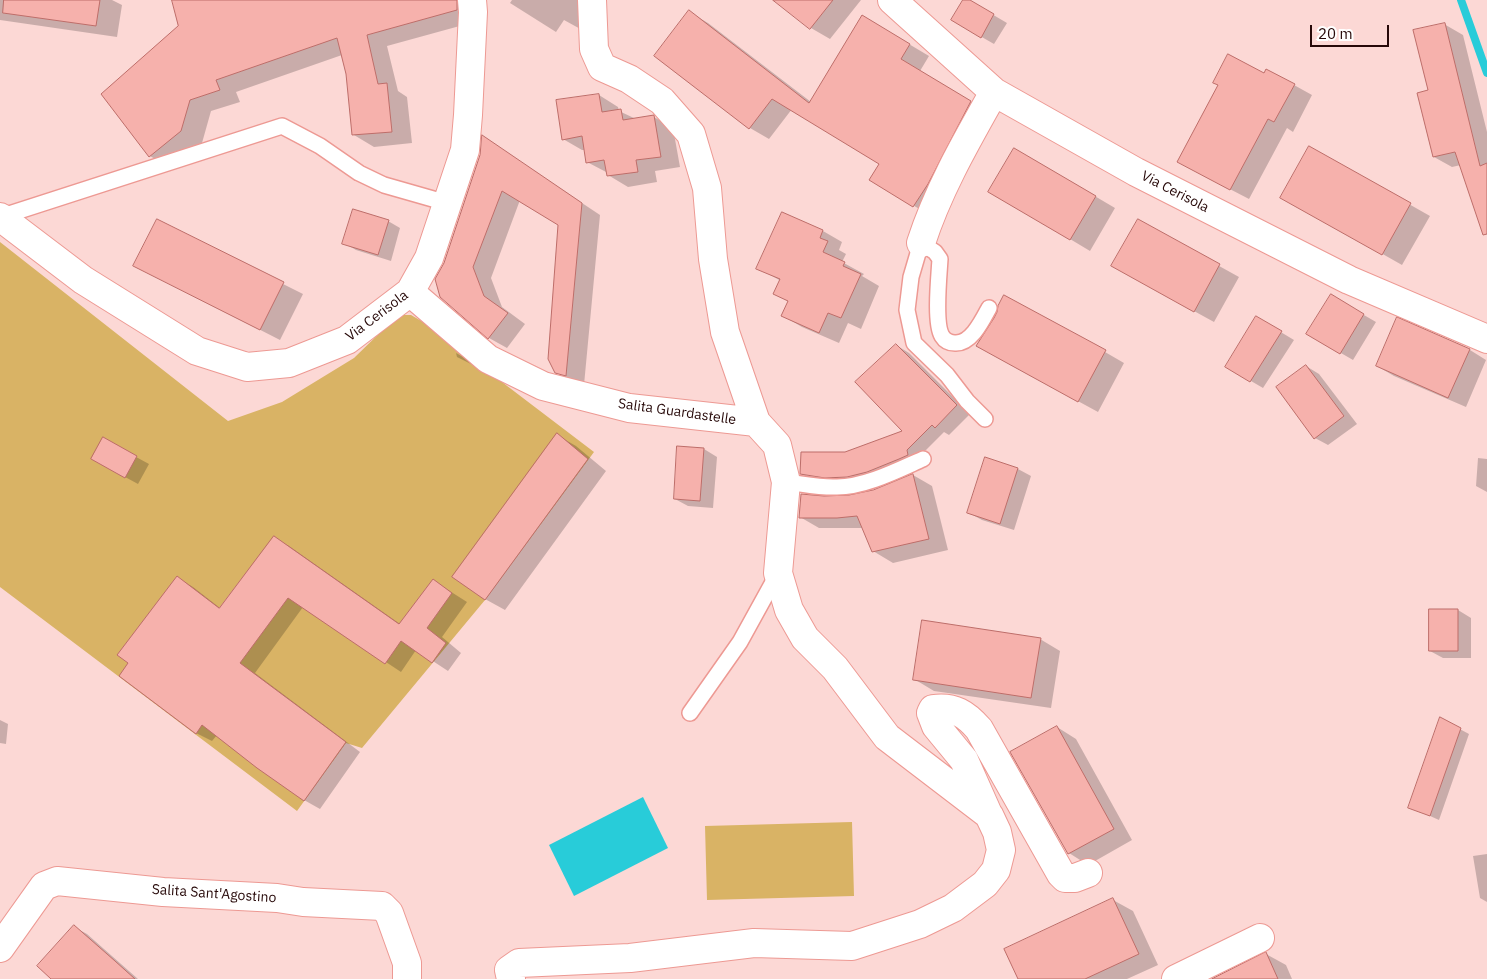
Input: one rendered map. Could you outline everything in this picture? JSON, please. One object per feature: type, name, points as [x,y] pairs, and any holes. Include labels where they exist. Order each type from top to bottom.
[{"type":"street","name":"Via Cerisola","points":[[0,217],[83,280],[196,351],[247,367],[289,363],[347,340],[410,292],[429,258],[465,150],[469,106],[472,0]]},
{"type":"street","points":[[592,0],[594,49],[602,67],[629,79],[662,101],[691,134],[707,188],[713,259],[725,332],[756,422]]},
{"type":"street","name":"Via Cerisola","points":[[892,0],[994,92],[1136,172],[1349,280],[1487,339]]},
{"type":"street","points":[[921,243],[928,220],[962,150],[994,92]]},
{"type":"street","name":"Salita Guardastelle","points":[[410,292],[488,359],[543,386],[629,408],[756,422],[777,445],[786,482],[778,573]]},
{"type":"street","points":[[778,573],[790,610],[805,638],[835,668],[887,737],[989,815]]},
{"type":"street","points":[[511,979],[509,970],[519,963],[630,958],[754,943],[852,946],[920,924],[953,908],[984,884],[996,870],[1001,850],[997,832],[964,760],[936,726],[931,713],[933,710],[943,708],[968,716],[979,729],[1061,874],[1065,878],[1074,878],[1088,872]]},
{"type":"street","name":"Salita Sant'Agostino","points":[[0,948],[44,886],[57,881],[163,892],[382,906],[389,913],[398,938],[406,963],[407,979]]},
{"type":"street","points":[[1176,979],[1260,938]]},
{"type":"lane","points":[[0,217],[282,126],[320,146],[359,173],[384,185],[447,203]]},
{"type":"lane","points":[[985,419],[967,401],[947,375],[914,343],[907,310],[911,276],[921,243],[935,252],[940,259],[938,318],[942,335],[947,342],[956,344],[966,342],[989,308]]},
{"type":"lane","points":[[786,482],[838,487],[857,484],[891,473],[923,459]]},
{"type":"lane","points":[[690,713],[740,642],[778,573]]},
{"type":"shaded area","points":[[0,242],[228,421],[282,402],[354,358],[390,323],[401,315],[411,315],[423,322],[594,452],[485,600],[362,748],[346,743],[297,811],[0,587]]},
{"type":"shaded area","points":[[852,822],[854,896],[707,900],[705,826]]},
{"type":"water","points":[[643,797],[668,848],[574,896],[549,845]]},
{"type":"building","points":[[4,0],[100,0],[96,26],[3,13]]},
{"type":"building","points":[[172,0],[457,0],[457,10],[367,35],[378,84],[387,83],[392,132],[352,135],[346,74],[337,38],[216,80],[220,90],[190,100],[181,131],[149,157],[101,94],[178,26]]},
{"type":"building","points":[[773,0],[833,0],[810,29]]},
{"type":"building","points":[[963,0],[970,0],[994,14],[981,38],[951,20]]},
{"type":"building","points":[[689,10],[809,103],[862,15],[910,44],[901,59],[971,101],[928,184],[913,207],[869,180],[879,164],[772,99],[749,129],[654,56]]},
{"type":"building","points":[[1445,23],[1480,166],[1487,163],[1487,234],[1483,235],[1455,152],[1433,157],[1417,93],[1428,90],[1413,30]]},
{"type":"building","points":[[1228,54],[1264,73],[1266,69],[1295,84],[1274,122],[1268,119],[1230,190],[1177,162],[1218,85],[1213,83]]},
{"type":"building","points":[[599,94],[602,112],[621,109],[623,120],[654,115],[661,157],[636,160],[638,172],[607,176],[604,160],[586,163],[582,136],[562,140],[556,100]]},
{"type":"building","points":[[482,135],[582,203],[566,376],[555,373],[548,359],[558,225],[502,191],[473,267],[484,296],[508,313],[488,339],[440,297],[435,279],[444,263],[480,155]]},
{"type":"building","points":[[1309,146],[1411,203],[1382,255],[1280,198]]},
{"type":"building","points":[[1014,148],[1096,196],[1070,240],[988,192]]},
{"type":"building","points":[[353,209],[389,220],[378,255],[342,244]]},
{"type":"building","points":[[782,212],[823,230],[820,238],[828,241],[823,252],[845,262],[843,266],[861,274],[841,318],[828,313],[819,333],[781,316],[788,301],[773,294],[780,279],[756,269]]},
{"type":"building","points":[[157,219],[284,282],[260,330],[133,266]]},
{"type":"building","points":[[1138,219],[1220,264],[1194,312],[1111,266]]},
{"type":"building","points":[[1331,294],[1364,314],[1340,354],[1306,334]]},
{"type":"building","points":[[1004,295],[1106,350],[1078,402],[976,346],[994,318]]},
{"type":"building","points":[[1256,316],[1282,331],[1250,382],[1225,367]]},
{"type":"building","points":[[1397,317],[1470,349],[1448,398],[1376,366]]},
{"type":"building","points":[[896,344],[957,405],[935,428],[932,425],[907,450],[908,455],[899,459],[867,472],[847,477],[825,478],[800,474],[801,452],[845,452],[902,431],[855,382]]},
{"type":"building","points":[[1306,365],[1344,416],[1314,439],[1276,387]]},
{"type":"building","points":[[557,433],[588,459],[485,600],[452,577]]},
{"type":"building","points":[[103,437],[137,456],[125,478],[91,459]]},
{"type":"building","points":[[677,446],[704,448],[700,501],[674,499]]},
{"type":"building","points":[[985,457],[1018,468],[1000,524],[967,513]]},
{"type":"building","points":[[913,474],[929,539],[872,552],[857,516],[799,518],[801,494],[824,496],[849,495],[873,490]]},
{"type":"building","points":[[274,536],[399,624],[433,579],[452,593],[427,628],[446,643],[432,663],[401,641],[385,664],[288,598],[240,663],[346,742],[304,801],[257,768],[202,725],[196,734],[119,676],[128,663],[117,655],[177,576],[219,608]]},
{"type":"building","points":[[1429,609],[1458,609],[1458,651],[1429,651]]},
{"type":"building","points":[[922,620],[1041,638],[1031,698],[913,680]]},
{"type":"building","points":[[1440,717],[1461,728],[1430,816],[1408,808]]},
{"type":"building","points":[[1057,726],[1114,829],[1068,854],[1010,752]]},
{"type":"building","points":[[1113,898],[1139,954],[1085,979],[1018,979],[1004,949]]},
{"type":"building","points":[[74,925],[135,979],[51,979],[37,966]]},
{"type":"building","points":[[1266,952],[1278,979],[1212,979]]},
{"type":"waterway","points":[[1461,0],[1487,73]]}]
